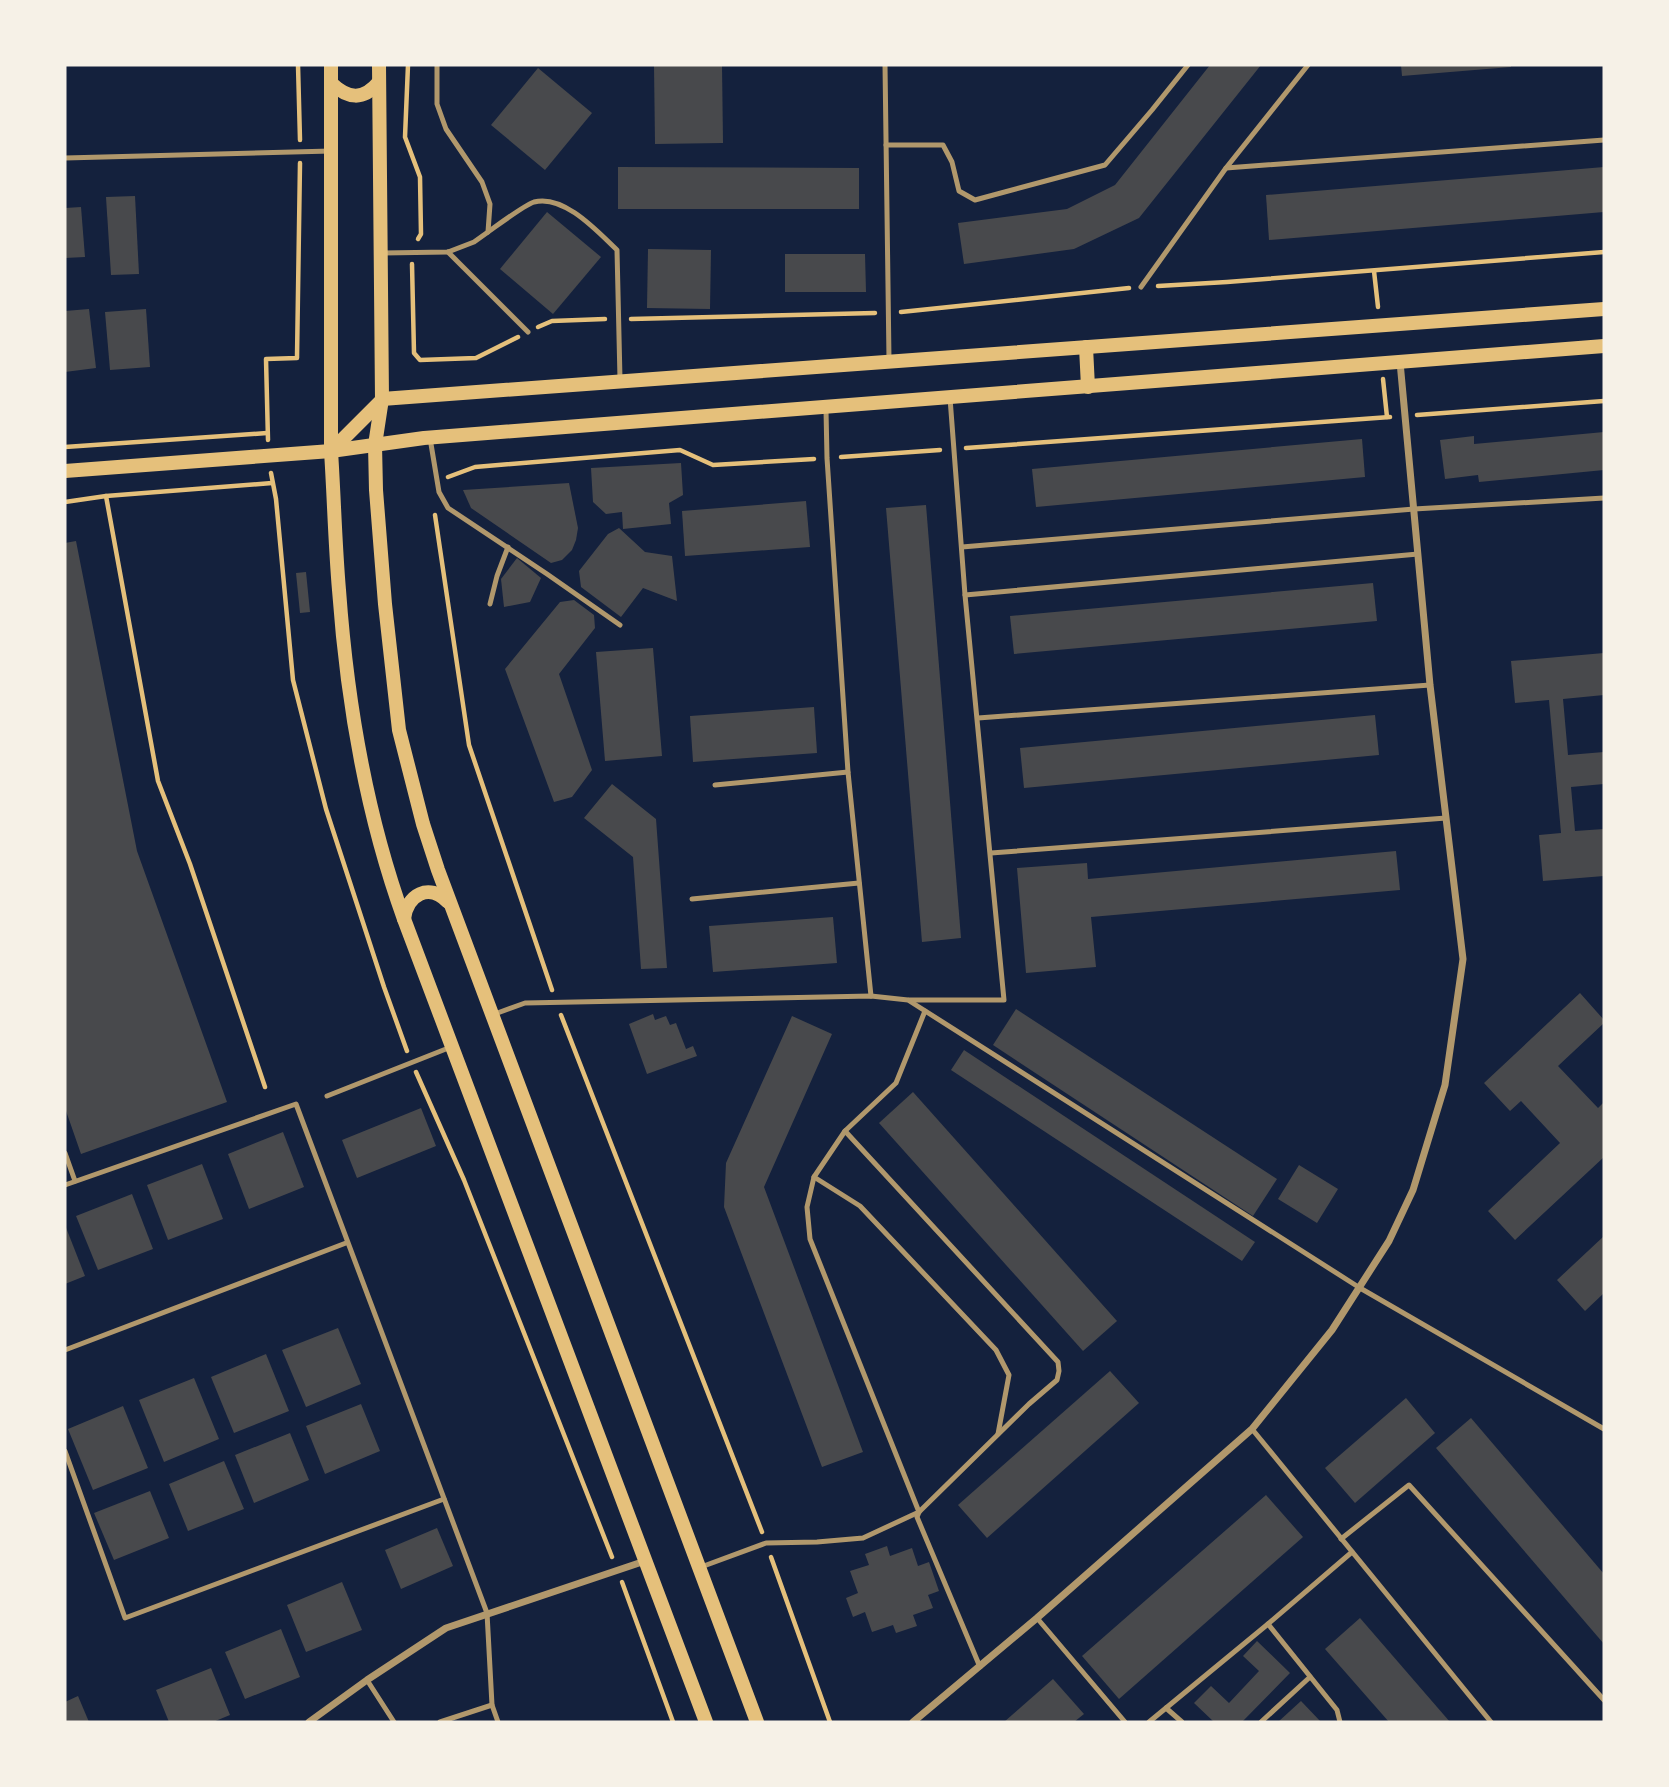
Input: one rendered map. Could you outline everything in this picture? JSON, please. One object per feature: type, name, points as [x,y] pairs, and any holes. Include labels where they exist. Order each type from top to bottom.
[{"type":"main road","points":[[331,65],[331,450],[339,592],[351,699],[368,794],[390,879],[404,919],[706,1722]]},
{"type":"main road","points":[[379,65],[382,399],[375,445],[376,490],[399,730],[423,824],[449,903],[757,1722]]},
{"type":"main road","points":[[331,83],[341,92],[355,96],[368,92],[379,82]]},
{"type":"main road","points":[[331,450],[382,399],[1604,309]]},
{"type":"main road","points":[[65,471],[331,450],[430,438],[1604,346]]},
{"type":"main road","points":[[1086,347],[1088,387]]},
{"type":"main road","points":[[404,919],[409,903],[422,893],[437,893],[449,903]]},
{"type":"street","points":[[913,1722],[1037,1618],[1252,1429],[1332,1330],[1389,1241],[1413,1190],[1445,1085],[1463,959],[1430,685],[1401,362]]},
{"type":"street","points":[[309,1722],[446,1628],[645,1561]]},
{"type":"lane","points":[[437,65],[437,104],[446,129],[482,182],[490,204],[488,232]]},
{"type":"lane","points":[[885,65],[889,362]]},
{"type":"lane","points":[[886,145],[943,145],[952,162],[959,191],[975,201],[1105,165],[1188,65]]},
{"type":"lane","points":[[1141,287],[1226,167],[1308,65]]},
{"type":"lane","points":[[1226,167],[1604,140]]},
{"type":"lane","points":[[65,159],[331,151]]},
{"type":"lane","points":[[380,253],[448,252],[474,242],[534,202],[555,202],[586,220],[617,250],[620,382]]},
{"type":"lane","points":[[448,252],[528,332]]},
{"type":"lane","points":[[491,1015],[525,1003],[871,996],[908,1000],[1004,1000],[965,595],[950,398]]},
{"type":"lane","points":[[826,407],[848,772],[871,996]]},
{"type":"lane","points":[[430,438],[439,492],[448,508],[620,625]]},
{"type":"lane","points":[[962,547],[1414,509],[1604,498]]},
{"type":"lane","points":[[490,604],[508,547]]},
{"type":"lane","points":[[965,595],[1418,554]]},
{"type":"lane","points":[[978,718],[1430,685]]},
{"type":"lane","points":[[715,785],[848,772]]},
{"type":"lane","points":[[991,853],[1446,818]]},
{"type":"lane","points":[[692,899],[859,883]]},
{"type":"lane","points":[[908,1000],[1360,1288],[1604,1429]]},
{"type":"lane","points":[[925,1011],[896,1083],[845,1131],[814,1177],[807,1207],[810,1239],[919,1512],[918,1517],[980,1667]]},
{"type":"lane","points":[[327,1096],[452,1046]]},
{"type":"lane","points":[[65,1185],[296,1104],[487,1614],[492,1706],[498,1722]]},
{"type":"lane","points":[[699,1568],[766,1543],[863,1538],[919,1512],[1057,1380],[1058,1362],[845,1131]]},
{"type":"lane","points":[[65,1153],[75,1181]]},
{"type":"lane","points":[[814,1177],[860,1206],[996,1350],[1009,1375],[998,1434]]},
{"type":"lane","points":[[65,1350],[346,1243]]},
{"type":"lane","points":[[1252,1429],[1491,1722]]},
{"type":"lane","points":[[65,1451],[125,1618],[444,1499]]},
{"type":"lane","points":[[1341,1539],[1409,1485],[1604,1700]]},
{"type":"lane","points":[[1149,1722],[1352,1552]]},
{"type":"lane","points":[[1037,1618],[1125,1722]]},
{"type":"lane","points":[[1268,1624],[1337,1710],[1340,1722]]},
{"type":"lane","points":[[1261,1722],[1310,1677]]},
{"type":"lane","points":[[367,1680],[394,1722]]},
{"type":"lane","points":[[440,1722],[492,1706]]},
{"type":"lane","points":[[1166,1708],[1182,1722]]},
{"type":"path","points":[[298,65],[300,152],[297,358],[267,359],[267,433],[293,680],[326,809],[411,1062],[464,1180],[618,1572],[673,1722]]},
{"type":"path","points":[[408,65],[405,137],[420,177],[421,234],[412,252],[414,353],[420,360],[476,358],[552,321],[888,313],[1141,287],[1604,252]]},
{"type":"path","points":[[1374,271],[1379,326]]},
{"type":"path","points":[[1382,364],[1387,417]]},
{"type":"path","points":[[437,481],[475,467],[680,450],[713,465],[1604,401]]},
{"type":"path","points":[[65,447],[267,433]]},
{"type":"path","points":[[65,502],[106,496],[272,483]]},
{"type":"path","points":[[106,496],[158,781],[190,864],[265,1087]]},
{"type":"path","points":[[434,509],[469,745],[556,1004],[766,1543],[830,1722]]},
{"type":"building","points":[[654,65],[722,65],[723,143],[655,144]]},
{"type":"building","points":[[1210,65],[1261,65],[1139,218],[1074,249],[964,264],[958,223],[1067,209],[1115,185]]},
{"type":"building","points":[[1401,65],[1511,65],[1511,67],[1402,76]]},
{"type":"building","points":[[538,68],[592,113],[545,170],[491,125]]},
{"type":"building","points":[[618,167],[859,168],[859,209],[618,209]]},
{"type":"building","points":[[1604,167],[1604,212],[1269,240],[1266,195]]},
{"type":"building","points":[[135,196],[139,274],[111,275],[106,197]]},
{"type":"building","points":[[81,207],[85,257],[65,258],[65,208]]},
{"type":"building","points":[[547,212],[601,257],[553,314],[500,269]]},
{"type":"building","points":[[648,249],[711,250],[710,309],[647,308]]},
{"type":"building","points":[[785,254],[865,254],[866,292],[785,292]]},
{"type":"building","points":[[89,309],[96,368],[65,372],[65,311]]},
{"type":"building","points":[[146,309],[150,367],[110,370],[105,312]]},
{"type":"building","points":[[1604,432],[1604,470],[1479,482],[1478,475],[1445,479],[1440,440],[1474,436],[1474,444]]},
{"type":"building","points":[[1362,439],[1365,477],[1036,507],[1032,469]]},
{"type":"building","points":[[681,463],[683,495],[669,503],[671,524],[623,529],[622,512],[606,514],[593,502],[591,468]]},
{"type":"building","points":[[569,483],[578,528],[576,540],[572,550],[562,560],[551,563],[471,508],[463,490]]},
{"type":"building","points":[[806,501],[810,547],[685,556],[682,511]]},
{"type":"building","points":[[926,505],[961,938],[922,942],[886,508]]},
{"type":"building","points":[[619,528],[645,552],[672,556],[677,601],[643,588],[621,617],[581,587],[579,571],[608,534]]},
{"type":"building","points":[[76,541],[137,851],[227,1102],[81,1154],[65,1108],[65,543]]},
{"type":"building","points":[[517,558],[541,578],[530,602],[504,607],[501,579]]},
{"type":"building","points":[[306,572],[310,612],[300,613],[296,573]]},
{"type":"building","points":[[1373,583],[1377,621],[1014,654],[1010,616]]},
{"type":"building","points":[[574,600],[594,615],[595,628],[559,674],[592,770],[572,797],[554,802],[505,669],[560,602]]},
{"type":"building","points":[[653,648],[662,756],[605,761],[596,652]]},
{"type":"building","points":[[1604,653],[1604,695],[1563,699],[1568,755],[1604,752],[1604,784],[1571,787],[1575,831],[1604,829],[1604,876],[1543,881],[1539,835],[1561,833],[1549,700],[1515,703],[1511,661]]},
{"type":"building","points":[[814,707],[817,753],[693,762],[690,716]]},
{"type":"building","points":[[1375,715],[1379,755],[1024,788],[1020,748]]},
{"type":"building","points":[[612,784],[656,819],[667,968],[641,969],[633,857],[584,818]]},
{"type":"building","points":[[1396,851],[1400,890],[1091,917],[1096,967],[1026,973],[1017,868],[1087,863],[1088,879]]},
{"type":"building","points":[[833,917],[837,963],[713,972],[709,926]]},
{"type":"building","points":[[1580,993],[1604,1023],[1558,1066],[1598,1108],[1604,1102],[1604,1157],[1515,1240],[1488,1211],[1560,1143],[1521,1101],[1510,1111],[1484,1083]]},
{"type":"building","points":[[1016,1009],[1277,1179],[1253,1216],[993,1045]]},
{"type":"building","points":[[653,1014],[655,1020],[666,1016],[670,1025],[676,1023],[686,1049],[693,1046],[697,1056],[647,1074],[629,1024]]},
{"type":"building","points":[[792,1016],[832,1034],[764,1187],[863,1452],[822,1467],[724,1207],[726,1163]]},
{"type":"building","points":[[964,1050],[1255,1242],[1242,1261],[951,1070]]},
{"type":"building","points":[[913,1092],[1117,1321],[1083,1351],[879,1123]]},
{"type":"building","points":[[421,1108],[436,1146],[357,1178],[342,1140]]},
{"type":"building","points":[[283,1132],[304,1187],[249,1209],[228,1154]]},
{"type":"building","points":[[202,1164],[223,1219],[168,1240],[147,1185]]},
{"type":"building","points":[[1299,1165],[1338,1189],[1317,1223],[1278,1199]]},
{"type":"building","points":[[132,1194],[153,1249],[98,1270],[76,1216]]},
{"type":"building","points":[[65,1225],[85,1276],[65,1284]]},
{"type":"building","points":[[1604,1236],[1604,1293],[1585,1311],[1557,1280]]},
{"type":"building","points":[[338,1328],[361,1384],[306,1407],[282,1350]]},
{"type":"building","points":[[266,1354],[289,1411],[234,1433],[211,1377]]},
{"type":"building","points":[[1110,1371],[1139,1403],[987,1538],[958,1505]]},
{"type":"building","points":[[194,1378],[219,1439],[164,1462],[139,1400]]},
{"type":"building","points":[[1406,1398],[1435,1433],[1355,1503],[1325,1468]]},
{"type":"building","points":[[361,1404],[380,1451],[325,1474],[306,1426]]},
{"type":"building","points":[[123,1406],[148,1468],[93,1490],[68,1429]]},
{"type":"building","points":[[1471,1418],[1604,1574],[1604,1644],[1436,1448]]},
{"type":"building","points":[[290,1433],[309,1480],[254,1503],[235,1455]]},
{"type":"building","points":[[224,1461],[244,1509],[188,1531],[169,1484]]},
{"type":"building","points":[[150,1491],[169,1538],[114,1560],[94,1513]]},
{"type":"building","points":[[1266,1495],[1303,1537],[1119,1699],[1082,1656]]},
{"type":"building","points":[[437,1528],[453,1566],[401,1589],[385,1550]]},
{"type":"building","points":[[887,1546],[890,1556],[912,1548],[918,1566],[929,1562],[939,1591],[928,1595],[933,1608],[913,1615],[917,1626],[896,1633],[893,1625],[872,1632],[865,1612],[853,1617],[846,1598],[858,1593],[850,1571],[869,1565],[865,1554]]},
{"type":"building","points":[[342,1582],[362,1630],[306,1652],[287,1605]]},
{"type":"building","points":[[1360,1618],[1450,1722],[1389,1722],[1325,1649]]},
{"type":"building","points":[[281,1629],[300,1677],[245,1699],[225,1652]]},
{"type":"building","points":[[1257,1641],[1290,1673],[1242,1722],[1214,1722],[1194,1703],[1211,1686],[1229,1703],[1259,1671],[1243,1656]]},
{"type":"building","points":[[211,1668],[230,1715],[213,1722],[169,1722],[156,1690]]},
{"type":"building","points":[[1053,1679],[1084,1714],[1074,1722],[1004,1722]]},
{"type":"building","points":[[78,1696],[89,1722],[65,1722],[65,1702]]},
{"type":"building","points":[[1301,1701],[1321,1722],[1278,1722]]}]
